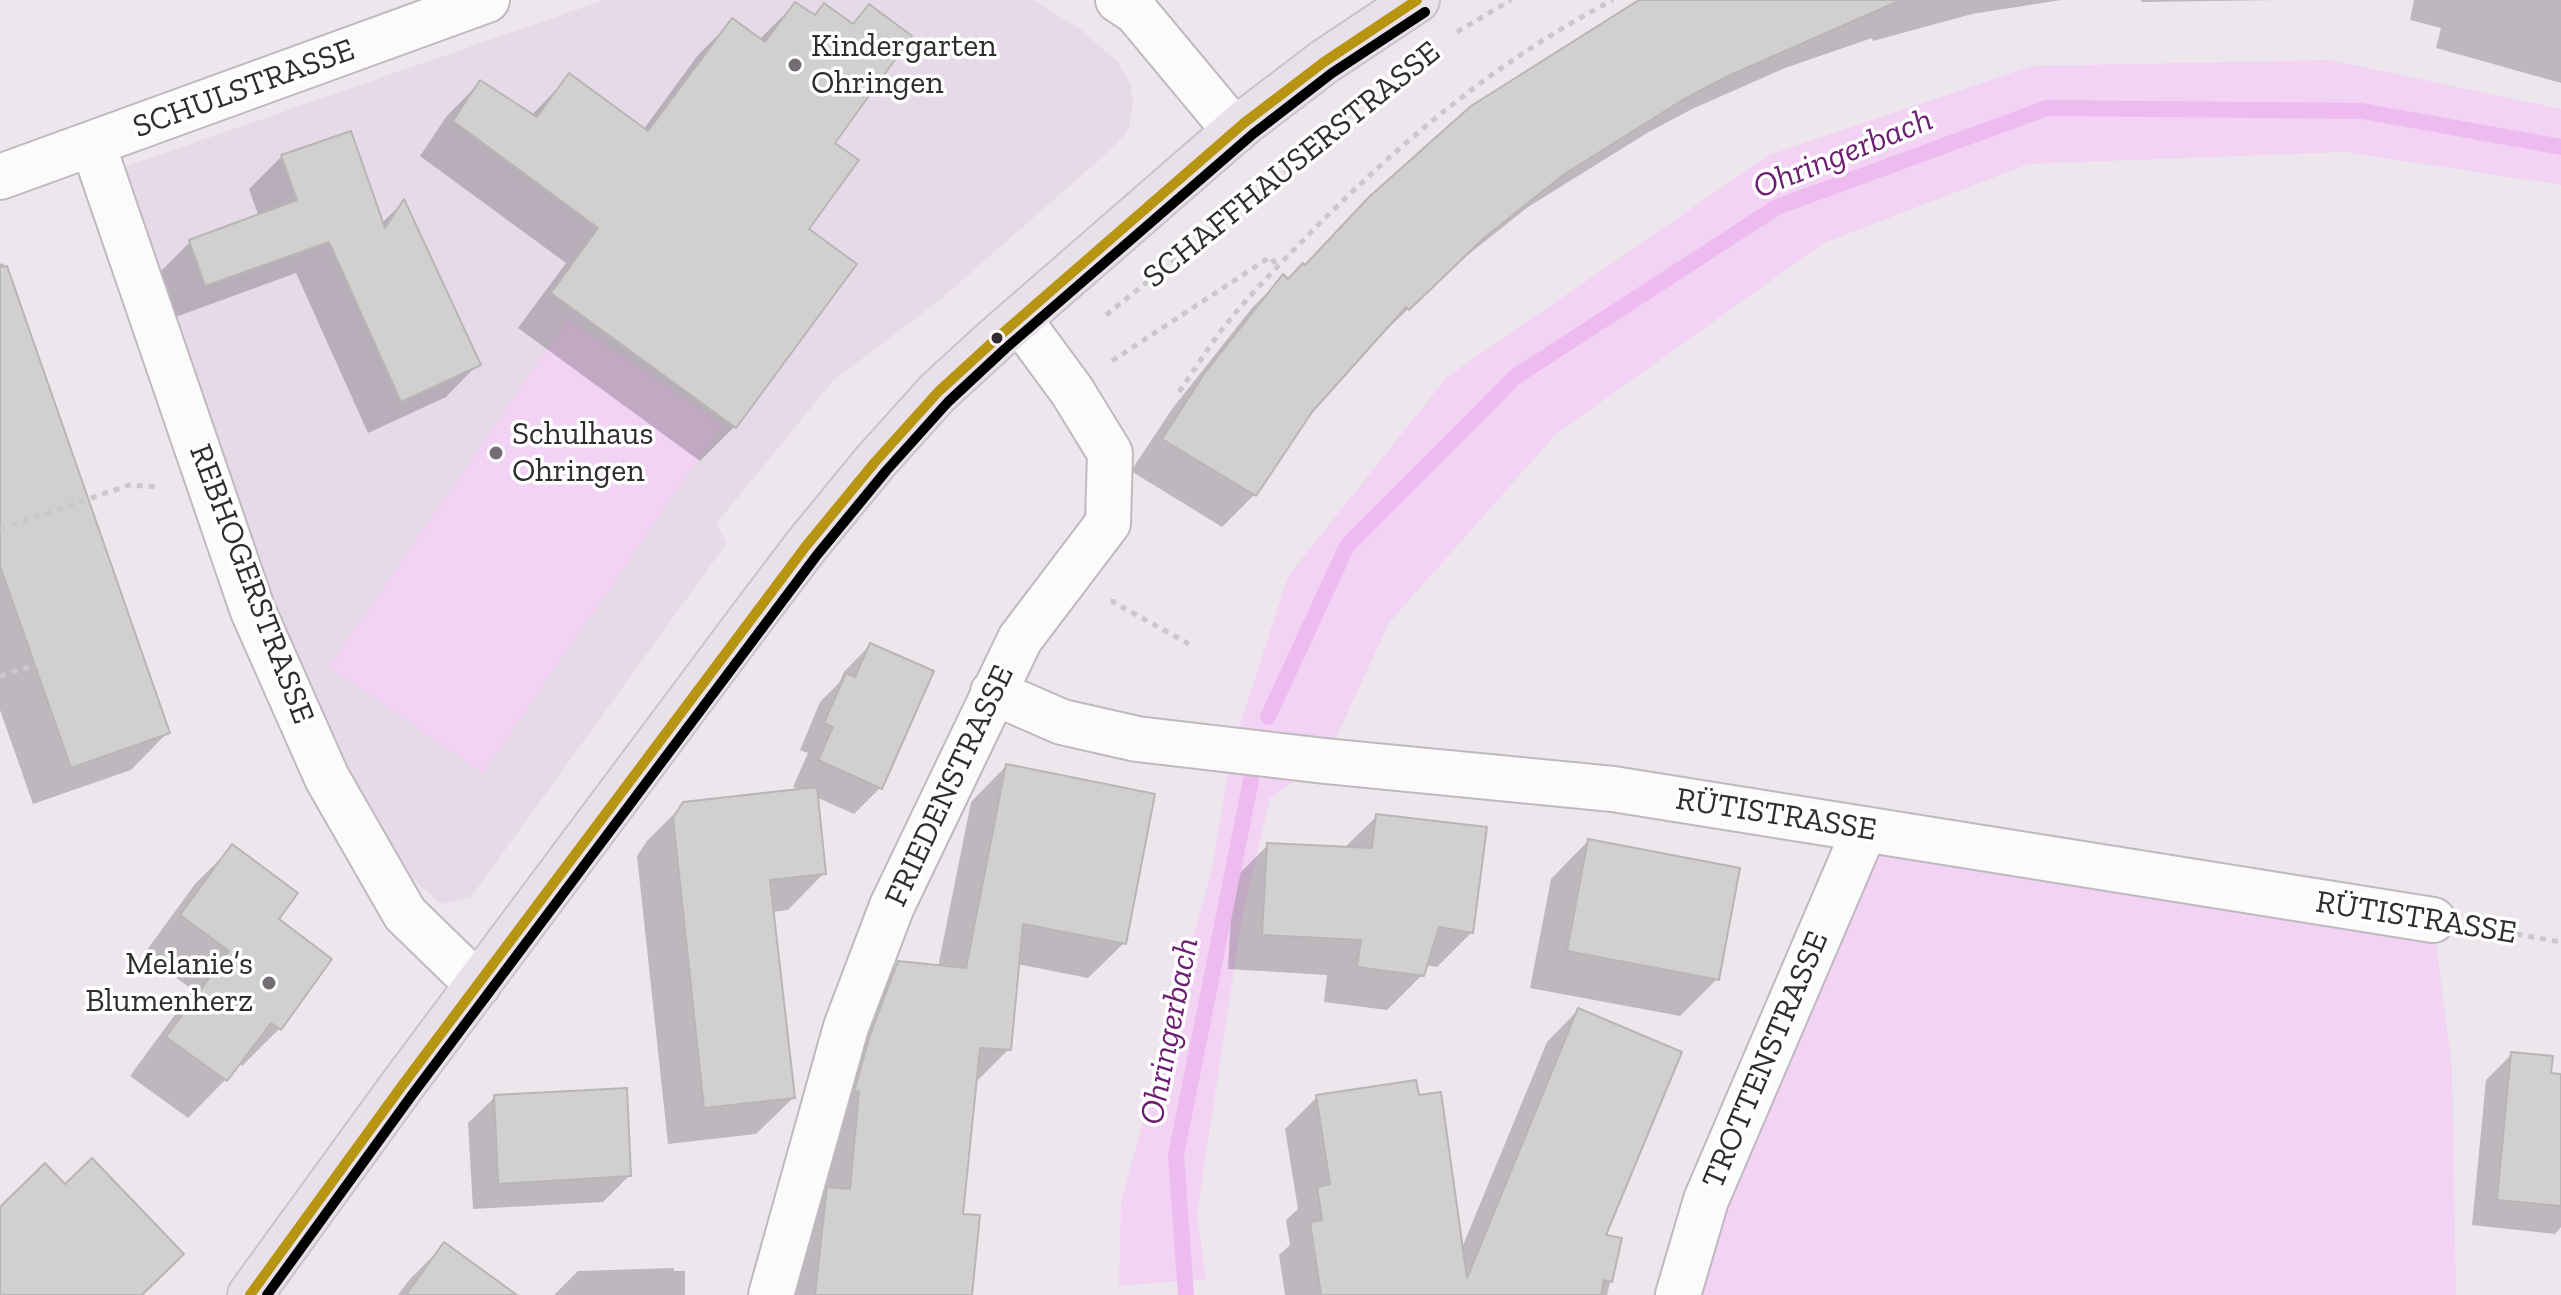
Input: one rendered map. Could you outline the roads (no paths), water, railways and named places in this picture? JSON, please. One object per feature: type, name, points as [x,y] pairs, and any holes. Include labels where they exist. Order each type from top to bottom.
[{"type":"main road","name":"SCHAFFHAUSERSTRASSE","points":[[250,1295],[806,546],[938,392],[1235,131],[1324,62],[1417,0]]},
{"type":"street","name":"SCHULSTRASSE","points":[[0,177],[487,0]]},
{"type":"street","points":[[1118,0],[1136,12],[1235,131]]},
{"type":"street","name":"REBHOGERSTRASSE","points":[[93,145],[253,611],[327,778],[405,914],[478,985]]},
{"type":"street","name":"FRIEDENSTRASSE","points":[[771,1295],[846,1027],[892,906],[1020,639],[1108,523],[1110,453],[1072,391],[1019,319]]},
{"type":"street","name":"RÜTISTRASSE","points":[[993,692],[1062,722],[1137,739],[1613,789],[2433,920]]},
{"type":"street","name":"TROTTENSTRASSE","points":[[1678,1295],[1706,1200],[1865,829]]},
{"type":"waterway","name":"Ohringerbach","points":[[1268,717],[1347,546],[1515,377],[1777,207],[2047,108],[2362,111],[2561,147]]},
{"type":"waterway","name":"Ohringerbach","points":[[1186,1295],[1176,1155],[1251,780]]},
{"type":"place","name":"Kindergarten Ohringen","points":[[795,65]]},
{"type":"place","name":"Schulhaus Ohringen","points":[[496,453]]},
{"type":"place","name":"Melanie’s Blumenherz","points":[[269,983]]}]
